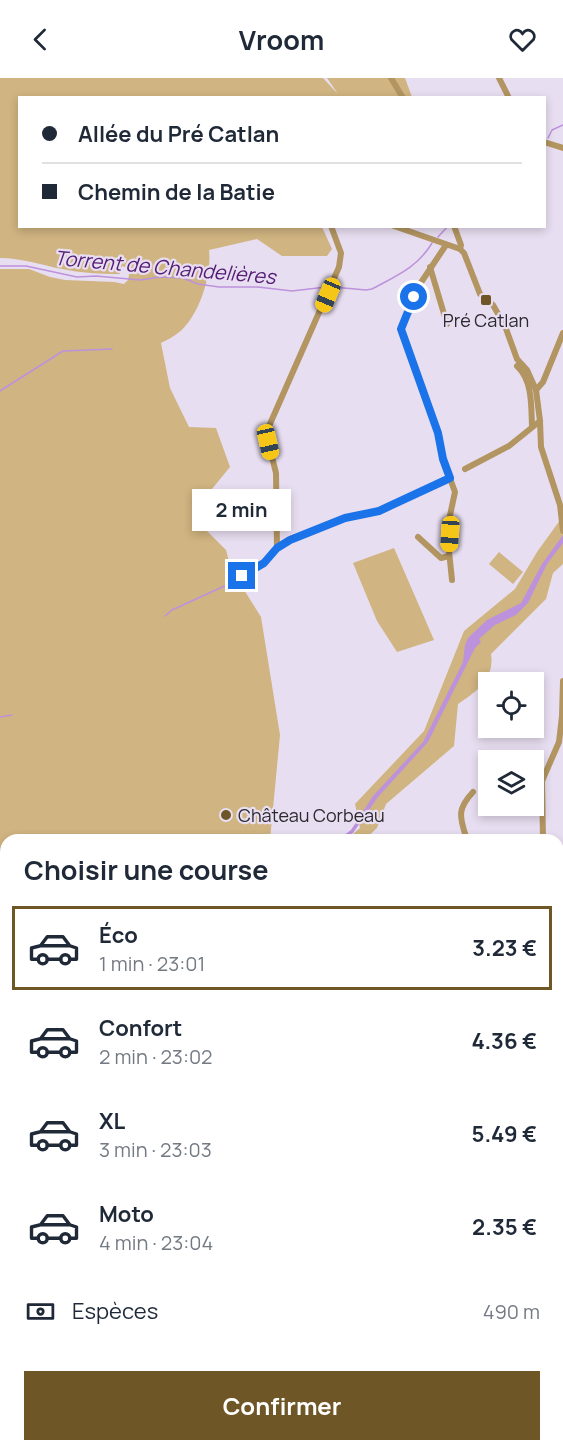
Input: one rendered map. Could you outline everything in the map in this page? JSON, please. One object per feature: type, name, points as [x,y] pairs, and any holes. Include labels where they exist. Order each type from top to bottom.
[{"type":"street","points":[[391,78],[401,96]]},
{"type":"street","points":[[499,78],[508,96]]},
{"type":"street","points":[[546,143],[563,148]]},
{"type":"street","points":[[277,548],[276,472],[266,433],[339,267],[340,253],[332,228]]},
{"type":"street","points":[[399,228],[460,249],[464,253],[480,294],[493,306],[505,326],[517,359],[526,370],[536,390],[541,447],[560,505],[563,531]]},
{"type":"street","points":[[455,228],[461,245],[460,249]]},
{"type":"street","points":[[446,245],[420,284],[401,329],[438,433],[443,459],[455,492],[449,520],[452,580]]},
{"type":"street","points":[[430,267],[447,324]]},
{"type":"street","points":[[536,390],[543,382],[561,343],[563,333]]},
{"type":"street","points":[[517,366],[522,372],[531,396],[532,426]]},
{"type":"street","points":[[465,469],[510,446],[540,420]]},
{"type":"street","points":[[242,576],[264,563],[277,548],[290,540],[345,518],[379,511],[450,478]]},
{"type":"street","points":[[418,537],[441,558],[449,556]]},
{"type":"street","points":[[543,834],[542,781],[543,774],[559,742],[563,681]]},
{"type":"street","points":[[466,834],[460,812],[465,801],[473,792]]},
{"type":"shaded area","points":[[0,78],[323,78],[338,94],[327,78],[405,78],[412,96],[18,96],[18,228],[322,228],[332,249],[327,256],[282,256],[257,239],[209,250],[206,283],[198,306],[185,326],[161,343],[170,388],[189,427],[216,428],[230,467],[198,506],[206,530],[226,550],[231,569],[261,617],[280,735],[271,834],[0,834],[0,269],[29,269],[65,280],[124,284],[128,280],[130,269],[122,266],[120,274],[91,273],[24,260],[0,258]]},
{"type":"shaded area","points":[[563,516],[563,564],[553,573],[546,599],[491,654],[490,672],[478,672],[478,689],[458,704],[454,746],[386,804],[377,828],[370,834],[353,834],[360,828],[355,804],[424,731],[464,631],[515,589],[537,552]]},
{"type":"shaded area","points":[[563,535],[563,543],[547,564],[528,603],[516,615],[495,625],[479,639],[481,642],[475,648],[428,742],[378,797],[353,833],[345,834],[351,830],[373,796],[423,742],[463,662],[468,638],[487,620],[521,603],[542,564]]},
{"type":"shaded area","points":[[394,548],[434,640],[397,652],[377,621],[353,563]]},
{"type":"shaded area","points":[[499,552],[523,572],[513,584],[489,564]]},
{"type":"waterway","name":"Torrent de Chandelières","points":[[548,138],[552,130],[563,125]]},
{"type":"waterway","name":"Torrent de Chandelières","points":[[438,237],[446,228]]},
{"type":"waterway","name":"Torrent de Chandelières","points":[[333,287],[372,289],[413,265],[432,243]]},
{"type":"waterway","name":"Torrent de Chandelières","points":[[0,266],[26,266],[77,277],[96,276],[140,280],[160,277],[183,278],[198,284],[219,287],[258,287],[292,291],[326,287]]},
{"type":"waterway","points":[[0,391],[63,351],[112,349]]},
{"type":"waterway","points":[[165,616],[172,610],[242,578]]},
{"type":"waterway","points":[[0,717],[12,715]]},
{"type":"place","name":"Pré Catlan","points":[[486,300]]},
{"type":"place","name":"Château Corbeau","points":[[226,815]]},
{"type":"route","points":[[242,576],[264,563],[277,548],[290,540],[345,518],[379,511],[450,478],[443,459],[438,433],[401,329],[414,297]]}]
